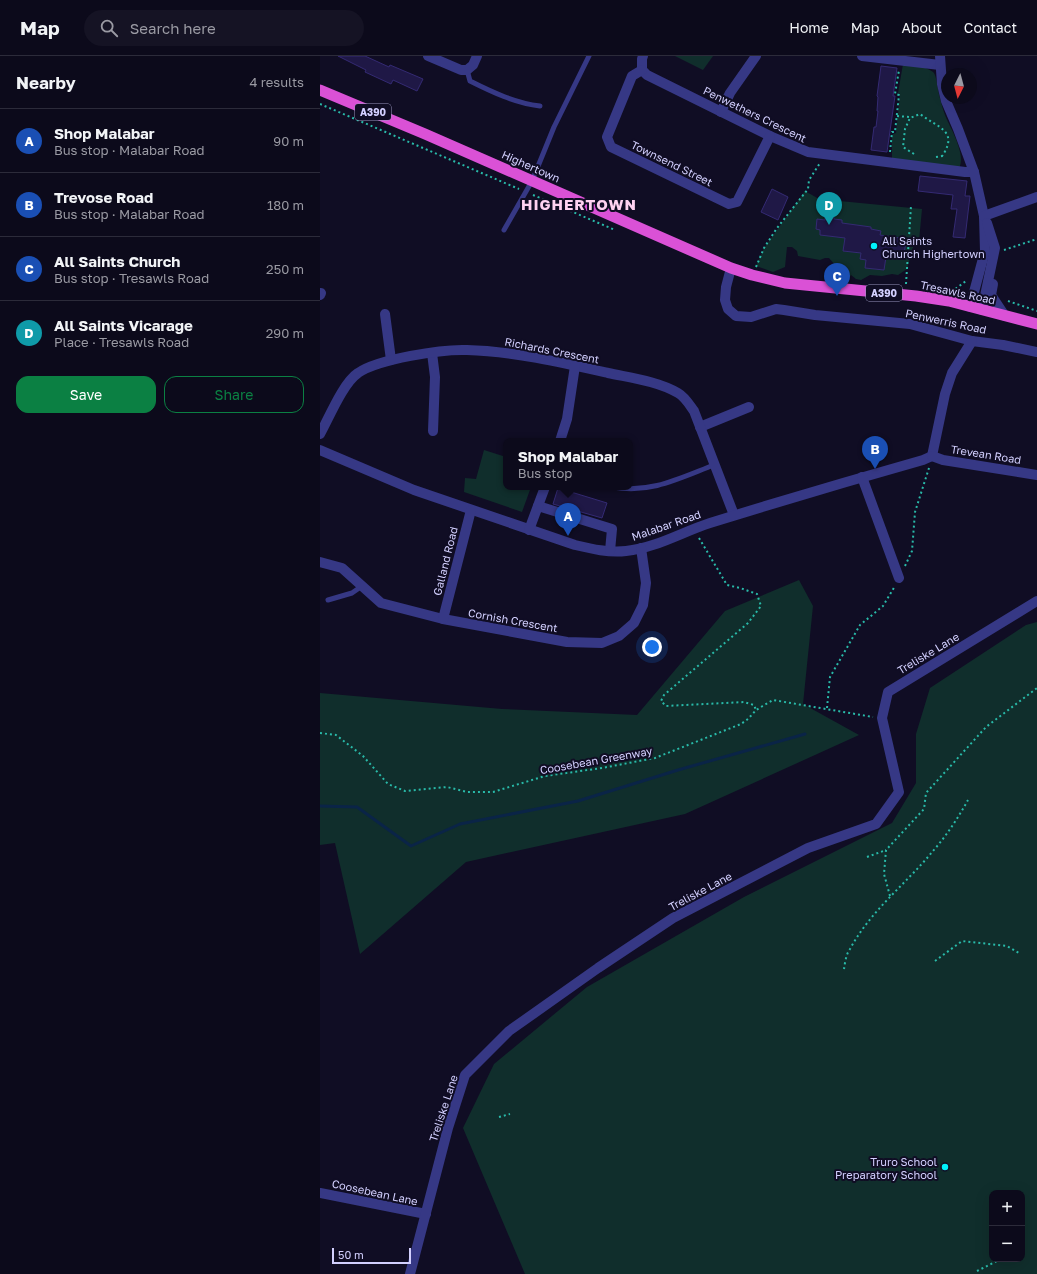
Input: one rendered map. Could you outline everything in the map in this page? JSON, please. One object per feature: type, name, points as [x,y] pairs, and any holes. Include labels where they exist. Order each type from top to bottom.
[{"type":"highway","name":"Highertown","points":[[320,90],[425,134],[731,268]]},
{"type":"highway","name":"Tresawls Road","points":[[731,268],[785,283],[906,295],[949,301],[1037,324]]},
{"type":"street","points":[[428,56],[460,70],[467,70],[473,65],[477,56]]},
{"type":"street","points":[[642,70],[643,56]]},
{"type":"street","points":[[721,112],[730,93],[756,56]]},
{"type":"street","points":[[862,56],[900,60],[940,61],[942,84],[946,101],[974,172],[984,216],[998,250],[991,295],[1005,316]]},
{"type":"street","name":"Penwethers Crescent","points":[[642,70],[647,75],[721,112],[770,136],[808,152],[889,164],[974,172]]},
{"type":"street","name":"Townsend Street","points":[[642,70],[632,76],[607,137],[611,147],[729,204],[737,202],[770,136]]},
{"type":"street","points":[[984,216],[999,212],[1017,203],[1037,197]]},
{"type":"street","points":[[970,307],[985,251],[984,216]]},
{"type":"street","points":[[982,310],[998,250]]},
{"type":"street","name":"Penwerris Road","points":[[731,268],[726,287],[725,300],[728,309],[736,316],[747,318],[776,310],[784,310],[821,316],[910,324],[972,341],[1003,345],[1037,352]]},
{"type":"street","points":[[385,314],[391,360]]},
{"type":"street","points":[[932,456],[945,394],[952,373],[972,341]]},
{"type":"street","name":"Richards Crescent","points":[[320,434],[349,380],[358,372],[391,360],[432,353],[467,350],[499,352],[575,366],[655,383],[678,393],[687,400],[700,427],[734,515]]},
{"type":"street","points":[[432,353],[434,377],[433,431]]},
{"type":"street","points":[[561,438],[567,419],[575,366]]},
{"type":"street","points":[[700,427],[749,407]]},
{"type":"street","name":"Malabar Road","points":[[320,450],[384,478],[471,510],[575,545],[595,550],[610,551],[627,551],[641,548],[667,540],[693,528],[734,515],[923,460],[932,456]]},
{"type":"street","name":"Trevean Road","points":[[932,456],[943,460],[1037,475]]},
{"type":"street","points":[[862,477],[899,578]]},
{"type":"street","points":[[529,530],[544,490]]},
{"type":"street","points":[[538,506],[612,529],[610,551]]},
{"type":"street","name":"Galland Road","points":[[443,619],[471,510]]},
{"type":"street","name":"Cornish Crescent","points":[[320,562],[342,568],[381,603],[443,619],[567,642],[602,643],[619,636],[634,623],[643,605],[646,583],[641,548]]},
{"type":"street","name":"Treliske Lane","points":[[410,1274],[448,1128],[465,1075],[509,1031],[598,968],[673,918],[808,848],[876,824],[899,792],[882,718],[888,692],[1037,601]]},
{"type":"street","name":"Coosebean Lane","points":[[320,1192],[426,1214]]},
{"type":"lane","points":[[504,230],[532,181],[554,127],[589,56]]},
{"type":"lane","points":[[467,70],[470,81],[493,92],[525,104],[540,106]]},
{"type":"lane","points":[[633,489],[654,488],[714,465]]},
{"type":"lane","points":[[328,600],[352,593],[362,586]]},
{"type":"path","points":[[889,164],[892,132],[895,132],[897,116],[899,95],[895,94],[900,60]]},
{"type":"path","points":[[897,116],[910,118],[920,114],[939,125],[944,131],[948,137],[948,144],[946,151],[936,165],[935,169]]},
{"type":"path","points":[[910,118],[905,129],[903,147],[910,153],[918,156]]},
{"type":"path","points":[[752,275],[764,248],[772,235],[808,189],[809,180],[823,155]]},
{"type":"path","points":[[931,157],[942,156]]},
{"type":"path","points":[[906,295],[911,206]]},
{"type":"path","points":[[998,250],[1037,239]]},
{"type":"path","points":[[827,708],[830,677],[860,625],[883,606],[912,551],[915,512],[932,456]]},
{"type":"path","points":[[693,528],[727,585],[757,594],[761,606],[748,623],[664,695],[661,701],[666,706],[744,702],[754,705],[756,710]]},
{"type":"path","points":[[867,857],[886,850],[924,809],[926,793],[986,727],[1037,688]]},
{"type":"path","name":"Coosebean Greenway","points":[[320,733],[336,736],[363,756],[388,784],[406,791],[447,787],[467,792],[493,792],[545,776],[602,768],[655,758],[741,724],[756,710],[773,700],[882,718]]},
{"type":"path","points":[[844,969],[849,950],[870,918],[933,852],[956,821],[968,800]]},
{"type":"path","points":[[886,850],[884,874],[890,896]]},
{"type":"path","points":[[935,961],[962,941],[1007,946],[1019,953]]},
{"type":"path","points":[[499,1117],[510,1114]]},
{"type":"path","points":[[977,1271],[995,1262]]},
{"type":"green space","points":[[675,56],[713,56],[703,70]]},
{"type":"green space","points":[[903,64],[922,67],[933,72],[944,113],[956,138],[960,151],[961,163],[959,168],[892,161],[892,137],[893,134],[896,133],[900,94],[898,93]]},
{"type":"green space","points":[[805,191],[819,199],[922,209],[919,241],[915,241],[907,269],[898,275],[870,275],[861,280],[856,279],[851,275],[847,281],[834,278],[835,265],[829,258],[820,260],[798,256],[797,251],[792,247],[787,247],[785,267],[773,272],[756,266],[764,248]]},
{"type":"green space","points":[[484,450],[503,456],[503,490],[530,490],[522,512],[464,492],[465,478],[476,479]]},
{"type":"green space","points":[[799,580],[813,606],[803,704],[859,735],[685,814],[466,862],[360,954],[335,843],[320,845],[320,693],[502,709],[637,715],[725,611]]},
{"type":"green space","points":[[1037,622],[1037,1274],[525,1274],[463,1128],[494,1064],[587,987],[744,897],[892,823],[916,783],[916,734],[930,688],[1026,625]]},
{"type":"building","points":[[338,56],[365,56],[389,67],[390,65],[423,79],[417,91],[393,80],[391,84],[365,72],[366,70]]},
{"type":"building","points":[[881,66],[897,68],[893,96],[895,96],[887,152],[871,150],[878,111],[877,96]]},
{"type":"building","points":[[920,176],[967,181],[965,196],[970,196],[965,238],[953,237],[957,209],[951,209],[953,195],[918,191]]},
{"type":"building","points":[[772,189],[788,197],[778,220],[761,212]]},
{"type":"building","name":"All Saints Church Highertown","points":[[825,216],[842,220],[842,223],[871,227],[871,229],[881,231],[880,235],[900,238],[899,241],[906,242],[903,259],[886,257],[884,270],[865,268],[866,260],[860,259],[861,253],[843,251],[845,238],[820,235],[820,230],[816,229],[817,219],[825,220]]},
{"type":"building","points":[[557,490],[565,490],[607,503],[602,518],[553,504]]},
{"type":"waterway","points":[[320,806],[357,807],[411,846],[460,824],[578,801],[678,770],[805,734]]},
{"type":"place","name":"All Saints Vicarage","points":[[829,225]]},
{"type":"place","name":"All Saints Church Highertown","points":[[874,246]]},
{"type":"place","name":"All Saints Church","points":[[837,296]]},
{"type":"place","name":"Trevose Road","points":[[875,469]]},
{"type":"place","name":"Shop Malabar","points":[[568,536]]},
{"type":"place","name":"Truro School Preparatory School","points":[[945,1167]]},
{"type":"district","name":"HIGHERTOWN","points":[[579,204]]}]
